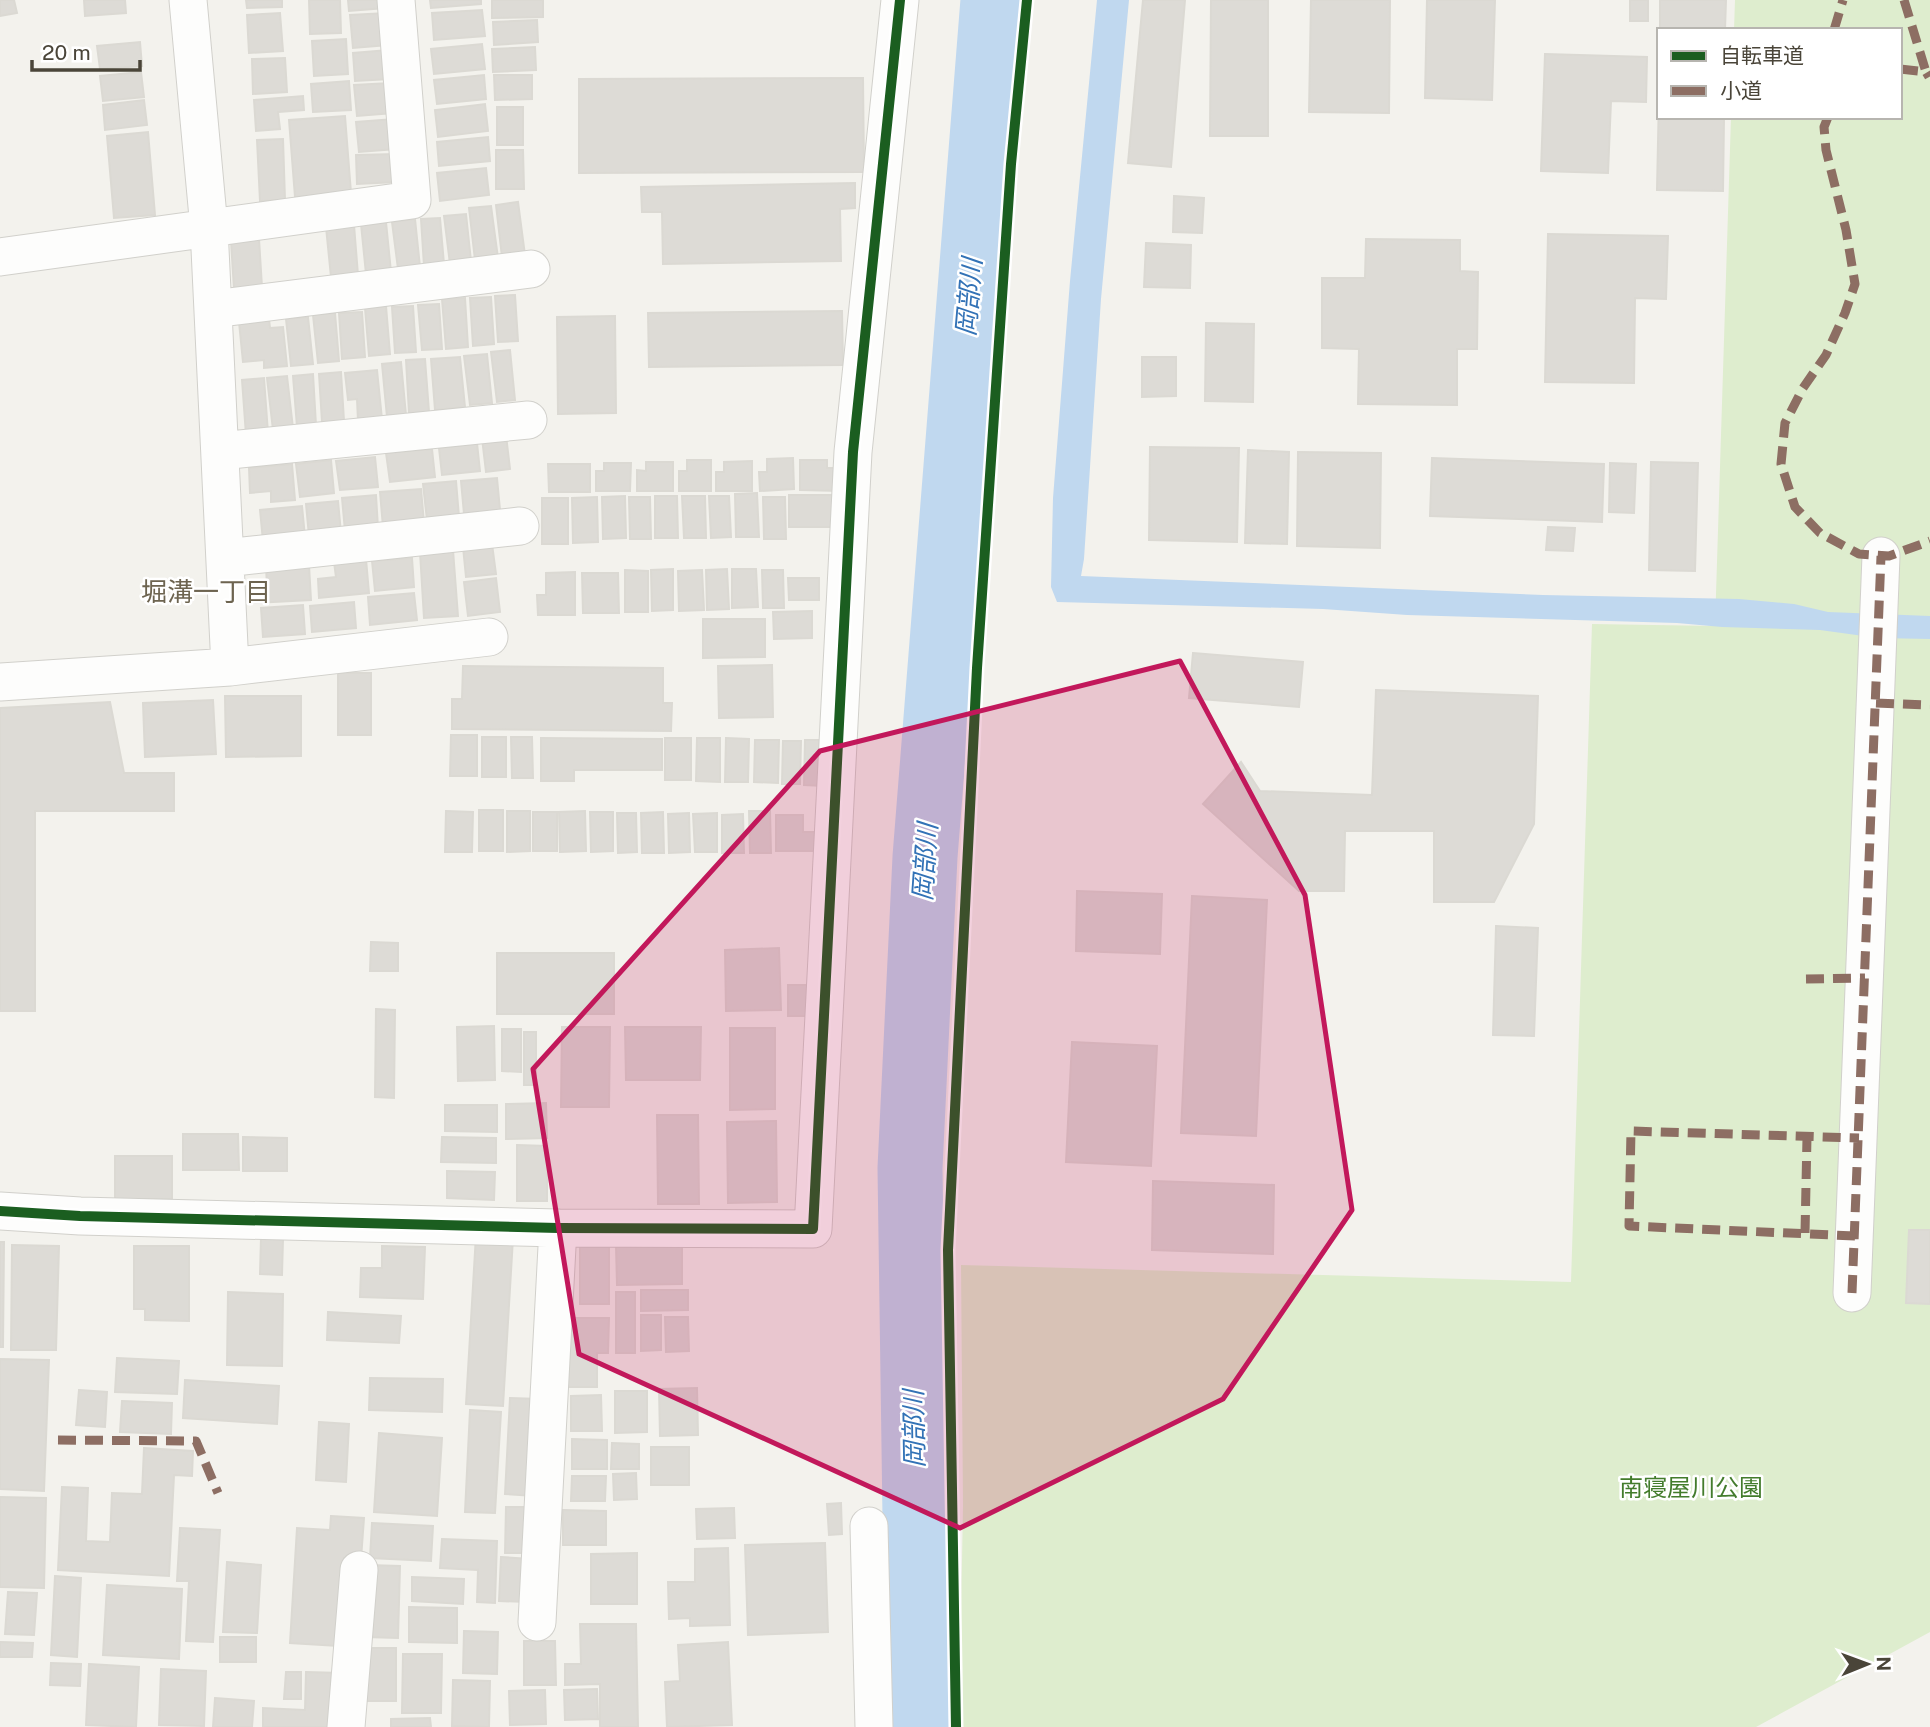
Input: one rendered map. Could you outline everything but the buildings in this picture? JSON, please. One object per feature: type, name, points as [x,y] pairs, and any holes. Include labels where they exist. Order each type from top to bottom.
[{"type":"street","points":[[188,0],[209,228],[230,667]]},
{"type":"street","points":[[0,257],[412,200],[396,0]]},
{"type":"street","points":[[0,1211],[80,1216],[558,1228],[813,1229],[853,452],[900,0]]},
{"type":"street","points":[[213,309],[531,269]]},
{"type":"street","points":[[220,451],[528,420]]},
{"type":"street","points":[[225,558],[520,526]]},
{"type":"street","points":[[1852,1293],[1881,556]]},
{"type":"street","points":[[0,682],[230,667],[489,637]]},
{"type":"street","points":[[537,1622],[558,1228]]},
{"type":"street","points":[[869,1526],[874,1727]]},
{"type":"street","points":[[346,1727],[359,1570]]},
{"type":"highlighted area","points":[[1180,661],[1305,895],[1352,1210],[1223,1399],[960,1528],[579,1354],[533,1069],[820,751]]},
{"type":"green space","name":"南寝屋川公園","points":[[1735,0],[1930,0],[1930,1632],[1756,1727],[959,1727],[963,1506],[961,1265],[1571,1282],[1592,624],[1715,626],[1731,119],[1902,119],[1902,28],[1734,28]]},
{"type":"water","points":[[1097,0],[1129,0],[1101,299],[1081,576],[1543,595],[1739,599],[1794,604],[1828,612],[1930,616],[1930,639],[1878,638],[1820,630],[1677,623],[1057,602],[1051,587],[1053,498],[1070,281]]},
{"type":"waterway","name":"岡部川","points":[[918,1727],[910,1168],[925,857],[993,0]]},
{"type":"marked path","points":[[1835,28],[1843,0]]},
{"type":"marked path","points":[[1904,0],[1926,72]]},
{"type":"marked path","points":[[1902,69],[1926,72],[1929,77]]},
{"type":"marked path","points":[[1827,119],[1824,127],[1826,150],[1846,230],[1855,284],[1826,355],[1803,388],[1785,423],[1781,464],[1795,507],[1820,533],[1859,554],[1889,556],[1930,541]]},
{"type":"marked path","points":[[1852,1293],[1881,556]]},
{"type":"marked path","points":[[1876,703],[1930,705]]},
{"type":"marked path","points":[[1806,979],[1865,978]]},
{"type":"marked path","points":[[1855,1236],[1629,1226],[1631,1131],[1859,1138]]},
{"type":"marked path","points":[[1805,1233],[1807,1137]]},
{"type":"marked path","points":[[58,1440],[196,1441],[218,1493]]},
{"type":"cycle path","points":[[0,1211],[80,1216],[558,1228],[813,1229],[853,452],[900,0]]},
{"type":"cycle path","points":[[956,1727],[948,1250],[977,668],[1011,164],[1027,0]]},
{"type":"district","name":"堀溝一丁目","points":[[206,592]]}]
